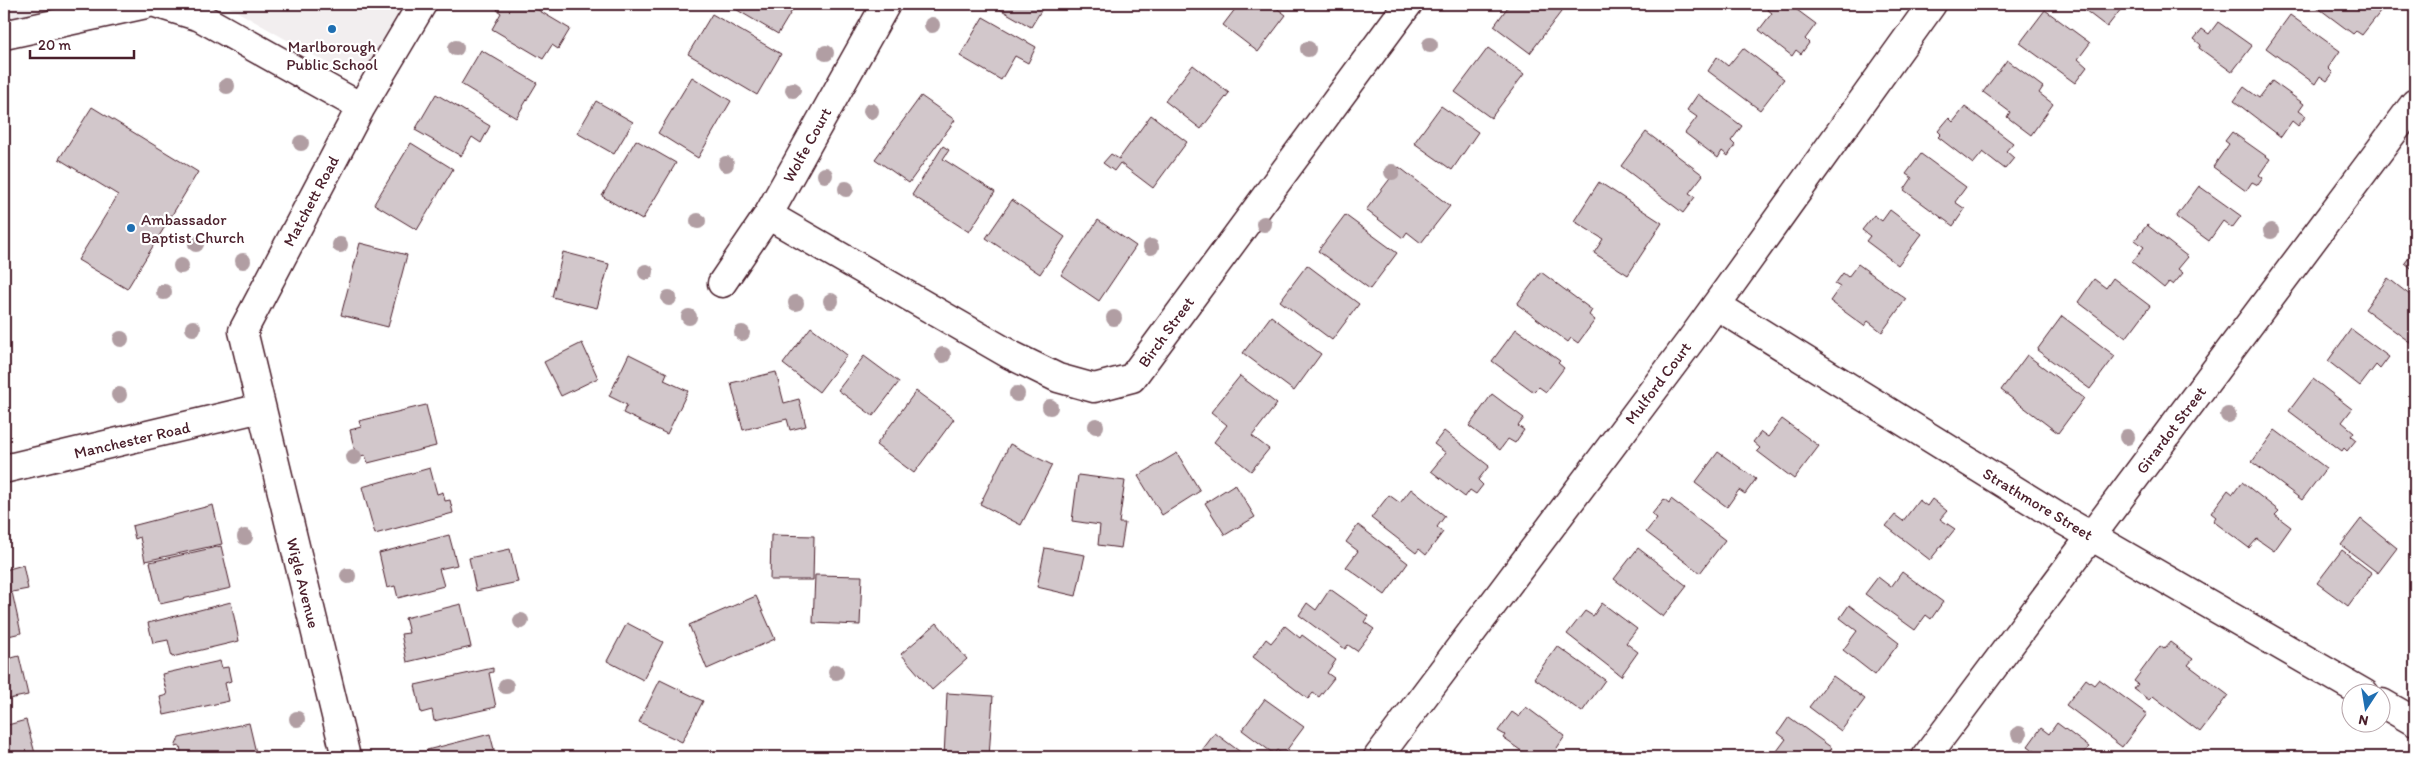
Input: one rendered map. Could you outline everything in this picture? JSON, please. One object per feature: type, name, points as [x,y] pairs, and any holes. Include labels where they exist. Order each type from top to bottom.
[{"type":"street","points":[[4,35],[146,4]]},
{"type":"street","points":[[158,4],[200,16],[361,107]]},
{"type":"street","name":"Matchett Road","points":[[261,408],[243,331],[361,107],[422,4]]},
{"type":"street","name":"Wolfe Court","points":[[722,283],[768,215],[886,4]]},
{"type":"street","name":"Birch Street","points":[[768,215],[1011,354],[1058,378],[1094,388],[1132,378],[1408,4]]},
{"type":"street","name":"Mulford Court","points":[[1378,757],[1716,305],[1932,4]]},
{"type":"street","name":"Girardot Street","points":[[1926,757],[2415,103]]},
{"type":"street","name":"Strathmore Street","points":[[1716,305],[2092,537],[2348,684]]},
{"type":"street","name":"Manchester Road","points":[[4,470],[261,408]]},
{"type":"street","name":"Wigle Avenue","points":[[261,408],[346,757]]},
{"type":"street","points":[[2392,709],[2415,722]]},
{"type":"shaded area","points":[[4,4],[72,4],[4,20]]},
{"type":"shaded area","name":"Marlborough Public School","points":[[224,4],[411,4],[381,54],[364,69],[329,64]]},
{"type":"building","points":[[501,4],[505,6],[507,4],[528,4],[570,29],[558,49],[552,45],[543,59],[492,29],[501,13],[497,10]]},
{"type":"building","points":[[727,4],[796,4],[778,34]]},
{"type":"building","points":[[991,4],[1045,4],[1031,27]]},
{"type":"building","points":[[1239,4],[1271,4],[1286,15],[1258,52],[1223,25]]},
{"type":"building","points":[[1510,4],[1567,4],[1530,53],[1494,26]]},
{"type":"building","points":[[1765,4],[1789,4],[1816,24],[1805,39],[1809,43],[1801,54],[1796,50],[1792,56],[1759,30],[1772,13],[1763,6]]},
{"type":"building","points":[[2077,4],[2125,4],[2107,27]]},
{"type":"building","points":[[2313,4],[2376,4],[2374,6],[2381,11],[2362,35],[2356,31],[2353,34]]},
{"type":"building","points":[[2045,10],[2090,43],[2078,59],[2087,67],[2075,83],[2020,43]]},
{"type":"building","points":[[712,14],[781,54],[757,95],[688,54]]},
{"type":"building","points":[[2290,15],[2340,51],[2328,68],[2333,73],[2327,81],[2320,76],[2315,84],[2266,48]]},
{"type":"building","points":[[983,17],[1036,47],[1028,63],[1015,56],[1001,80],[960,56]]},
{"type":"building","points":[[2218,22],[2252,46],[2232,72],[2199,48],[2201,45],[2194,39],[2202,29],[2209,34]]},
{"type":"building","points":[[1488,48],[1524,74],[1491,118],[1455,92]]},
{"type":"building","points":[[1743,48],[1784,79],[1760,110],[1708,71],[1717,57],[1728,66]]},
{"type":"building","points":[[481,50],[537,83],[516,118],[461,84]]},
{"type":"building","points":[[2007,60],[2043,87],[2039,93],[2053,104],[2031,135],[2007,117],[2010,112],[1983,92]]},
{"type":"building","points":[[1193,65],[1229,93],[1201,129],[1165,101]]},
{"type":"building","points":[[692,77],[731,101],[698,158],[658,133]]},
{"type":"building","points":[[2272,81],[2304,104],[2299,111],[2306,116],[2298,126],[2292,121],[2281,137],[2234,101],[2244,87],[2259,98]]},
{"type":"building","points":[[436,94],[490,126],[481,143],[472,137],[461,156],[415,130]]},
{"type":"building","points":[[1698,94],[1742,126],[1731,141],[1735,145],[1728,156],[1722,151],[1718,158],[1685,133],[1697,117],[1687,110]]},
{"type":"building","points":[[921,96],[955,120],[909,183],[875,159]]},
{"type":"building","points":[[596,101],[633,122],[614,154],[577,133]]},
{"type":"building","points":[[1441,106],[1478,132],[1452,170],[1414,143]]},
{"type":"building","name":"Ambassador Baptist Church","points":[[92,107],[198,172],[127,289],[78,260],[118,195],[59,159]]},
{"type":"building","points":[[1965,107],[2013,143],[2006,151],[2014,158],[2005,169],[1983,152],[1973,164],[1938,137],[1941,134],[1938,131],[1949,118],[1953,122]]},
{"type":"building","points":[[1151,115],[1187,142],[1153,188],[1120,163],[1114,171],[1103,163],[1111,154],[1119,159]]},
{"type":"building","points":[[1646,132],[1703,175],[1689,193],[1695,197],[1683,213],[1621,166]]},
{"type":"building","points":[[2232,132],[2270,159],[2259,175],[2263,178],[2258,185],[2252,182],[2246,191],[2213,167],[2229,144],[2225,141]]},
{"type":"building","points":[[636,140],[676,163],[642,220],[602,196]]},
{"type":"building","points":[[411,143],[453,169],[417,230],[374,204]]},
{"type":"building","points":[[943,146],[949,150],[943,159],[995,192],[969,232],[912,195]]},
{"type":"building","points":[[1921,154],[1966,187],[1955,202],[1965,209],[1953,226],[1904,190],[1912,178],[1906,174]]},
{"type":"building","points":[[1399,167],[1450,206],[1421,243],[1407,232],[1403,238],[1366,210]]},
{"type":"building","points":[[1599,182],[1662,223],[1628,275],[1594,253],[1603,239],[1574,221]]},
{"type":"building","points":[[2199,186],[2241,216],[2232,228],[2223,221],[2209,241],[2176,217]]},
{"type":"building","points":[[1012,200],[1065,237],[1040,274],[986,238]]},
{"type":"building","points":[[1890,210],[1922,234],[1898,265],[1866,241],[1870,236],[1862,230],[1874,215],[1882,221]]},
{"type":"building","points":[[1345,215],[1397,253],[1370,289],[1318,251]]},
{"type":"building","points":[[1098,220],[1136,246],[1099,301],[1061,275]]},
{"type":"building","points":[[2147,225],[2188,257],[2178,269],[2183,273],[2173,285],[2169,282],[2164,288],[2132,262],[2144,247],[2135,240]]},
{"type":"building","points":[[360,243],[407,255],[388,327],[341,315]]},
{"type":"building","points":[[2415,249],[2415,271],[2405,263]]},
{"type":"building","points":[[563,252],[609,264],[597,308],[552,297]]},
{"type":"building","points":[[1858,264],[1906,299],[1882,332],[1868,321],[1864,326],[1830,301],[1840,287],[1835,284],[1843,273],[1848,277]]},
{"type":"building","points":[[1307,265],[1359,304],[1332,340],[1280,301]]},
{"type":"building","points":[[1541,272],[1592,310],[1589,315],[1595,320],[1578,343],[1571,338],[1568,342],[1517,304]]},
{"type":"building","points":[[2113,278],[2150,306],[2126,338],[2078,302],[2094,279],[2106,288]]},
{"type":"building","points":[[2388,278],[2415,299],[2415,346],[2365,309]]},
{"type":"building","points":[[1271,316],[1321,354],[1294,391],[1243,353]]},
{"type":"building","points":[[2062,316],[2115,356],[2090,389],[2037,350]]},
{"type":"building","points":[[811,327],[847,355],[819,392],[783,364]]},
{"type":"building","points":[[1516,329],[1560,361],[1558,363],[1564,368],[1546,392],[1539,387],[1534,392],[1492,361]]},
{"type":"building","points":[[2351,329],[2389,357],[2380,369],[2376,365],[2360,386],[2328,361]]},
{"type":"building","points":[[582,343],[598,378],[561,396],[544,362]]},
{"type":"building","points":[[629,354],[667,373],[664,380],[688,391],[667,434],[623,413],[627,405],[609,396]]},
{"type":"building","points":[[2027,355],[2084,398],[2058,433],[2001,390]]},
{"type":"building","points":[[864,356],[899,382],[873,416],[838,390]]},
{"type":"building","points":[[776,372],[784,403],[799,399],[806,426],[790,430],[787,419],[743,430],[731,383]]},
{"type":"building","points":[[1240,376],[1277,404],[1252,436],[1269,449],[1251,471],[1214,442],[1227,425],[1211,412]]},
{"type":"building","points":[[2313,379],[2352,409],[2342,422],[2354,432],[2351,436],[2356,440],[2347,451],[2344,448],[2342,451],[2289,411]]},
{"type":"building","points":[[916,391],[954,419],[914,473],[876,445]]},
{"type":"building","points":[[1492,394],[1524,418],[1518,426],[1524,430],[1515,443],[1508,439],[1500,450],[1469,426]]},
{"type":"building","points":[[426,405],[436,446],[368,463],[365,455],[356,457],[350,430],[361,427],[359,421]]},
{"type":"building","points":[[1782,419],[1819,446],[1794,479],[1757,451],[1760,448],[1753,442],[1761,432],[1768,437]]},
{"type":"building","points":[[2275,430],[2326,468],[2302,500],[2252,462]]},
{"type":"building","points":[[1444,431],[1489,466],[1478,480],[1483,485],[1476,494],[1470,490],[1465,497],[1431,471],[1446,453],[1434,444]]},
{"type":"building","points":[[1010,444],[1052,465],[1021,525],[980,504]]},
{"type":"building","points":[[1718,452],[1756,479],[1745,494],[1739,490],[1727,507],[1695,483]]},
{"type":"building","points":[[1177,453],[1200,491],[1162,515],[1138,476]]},
{"type":"building","points":[[430,468],[437,494],[443,492],[445,501],[450,500],[453,513],[375,534],[362,487]]},
{"type":"building","points":[[1078,475],[1125,481],[1119,523],[1125,523],[1121,548],[1098,545],[1100,525],[1072,521]]},
{"type":"building","points":[[2242,482],[2279,511],[2275,515],[2291,527],[2274,551],[2257,539],[2249,548],[2213,521],[2216,517],[2211,513],[2228,490],[2233,494]]},
{"type":"building","points":[[1235,484],[1255,517],[1225,535],[1205,503]]},
{"type":"building","points":[[1411,489],[1445,516],[1437,527],[1443,532],[1426,555],[1419,549],[1416,553],[1371,518],[1389,495],[1400,503]]},
{"type":"building","points":[[1664,499],[1669,503],[1671,499],[1725,540],[1700,573],[1646,532],[1657,518],[1652,514]]},
{"type":"building","points":[[1932,499],[1947,511],[1940,519],[1955,529],[1930,560],[1886,526],[1895,515],[1903,521],[1919,500],[1927,506]]},
{"type":"building","points":[[213,505],[222,544],[145,561],[140,537],[135,539],[132,526]]},
{"type":"building","points":[[2361,519],[2397,548],[2378,573],[2341,545]]},
{"type":"building","points":[[1358,525],[1408,563],[1385,595],[1346,567],[1358,551],[1346,542]]},
{"type":"building","points":[[449,535],[457,565],[439,569],[444,586],[398,598],[395,586],[387,588],[379,553]]},
{"type":"building","points":[[771,535],[814,536],[813,580],[770,580]]},
{"type":"building","points":[[221,546],[231,588],[160,604],[150,562]]},
{"type":"building","points":[[1045,548],[1085,555],[1076,596],[1037,587]]},
{"type":"building","points":[[1638,548],[1687,586],[1663,617],[1614,579]]},
{"type":"building","points":[[510,549],[518,582],[476,591],[469,558]]},
{"type":"building","points":[[2342,550],[2372,573],[2348,606],[2317,583]]},
{"type":"building","points":[[23,565],[28,589],[12,592],[21,633],[4,637],[4,566],[5,570]]},
{"type":"building","points":[[1902,572],[1943,602],[1931,619],[1926,615],[1915,630],[1865,594],[1878,577],[1891,587]]},
{"type":"building","points":[[815,575],[862,576],[860,625],[813,623]]},
{"type":"building","points":[[1330,589],[1368,616],[1364,622],[1374,629],[1357,651],[1348,645],[1345,649],[1299,615],[1307,603],[1316,610]]},
{"type":"building","points":[[756,596],[775,639],[707,669],[689,625]]},
{"type":"building","points":[[231,602],[239,641],[172,657],[168,640],[153,643],[148,623]]},
{"type":"building","points":[[1602,603],[1637,629],[1626,643],[1638,652],[1621,676],[1567,634],[1585,611],[1593,616]]},
{"type":"building","points":[[461,604],[471,647],[407,662],[401,634],[409,633],[405,618]]},
{"type":"building","points":[[1849,605],[1899,643],[1875,675],[1843,650],[1857,631],[1840,618]]},
{"type":"building","points":[[627,623],[663,642],[643,680],[607,661]]},
{"type":"building","points":[[937,623],[967,659],[932,690],[901,654]]},
{"type":"building","points":[[1285,626],[1300,638],[1302,635],[1336,660],[1327,673],[1334,678],[1319,697],[1313,693],[1308,699],[1253,657],[1266,639],[1271,643]]},
{"type":"building","points":[[2170,642],[2193,659],[2188,665],[2228,695],[2200,732],[2153,696],[2149,700],[2134,689],[2138,684],[2134,681],[2160,646],[2164,649]]},
{"type":"building","points":[[1557,646],[1605,680],[1582,712],[1534,678]]},
{"type":"building","points":[[19,656],[28,695],[4,700],[4,660]]},
{"type":"building","points":[[220,661],[222,668],[228,667],[231,681],[225,683],[229,701],[164,715],[160,697],[167,695],[162,674]]},
{"type":"building","points":[[493,668],[493,672],[489,673],[496,707],[434,721],[432,710],[421,713],[415,685]]},
{"type":"building","points":[[1833,676],[1865,699],[1841,731],[1809,707]]},
{"type":"building","points":[[2086,679],[2094,685],[2099,679],[2147,714],[2122,747],[2066,705]]},
{"type":"building","points":[[660,680],[703,701],[682,742],[639,722]]},
{"type":"building","points":[[947,693],[993,696],[989,757],[944,757]]},
{"type":"building","points":[[1265,699],[1304,727],[1283,755],[1277,750],[1274,754],[1242,730]]},
{"type":"building","points":[[1526,707],[1565,736],[1551,757],[1530,757],[1503,738],[1505,735],[1498,731],[1512,712],[1519,717]]},
{"type":"building","points":[[1789,717],[1832,748],[1826,757],[1776,757],[1774,755],[1786,739],[1778,733]]},
{"type":"building","points":[[26,720],[36,757],[4,757],[4,726]]},
{"type":"building","points":[[249,723],[257,757],[182,757],[180,746],[175,747],[179,738]]},
{"type":"building","points":[[2057,723],[2089,747],[2081,757],[2038,757],[2033,754],[2036,752],[2028,746],[2041,728],[2049,734]]},
{"type":"building","points":[[1215,733],[1247,757],[1197,757]]},
{"type":"building","points":[[490,734],[496,757],[428,757],[427,750]]},
{"type":"building","points":[[1495,750],[1505,757],[1489,757]]},
{"type":"place","name":"Marlborough Public School","points":[[332,29]]},
{"type":"place","name":"Ambassador Baptist Church","points":[[131,228]]}]
